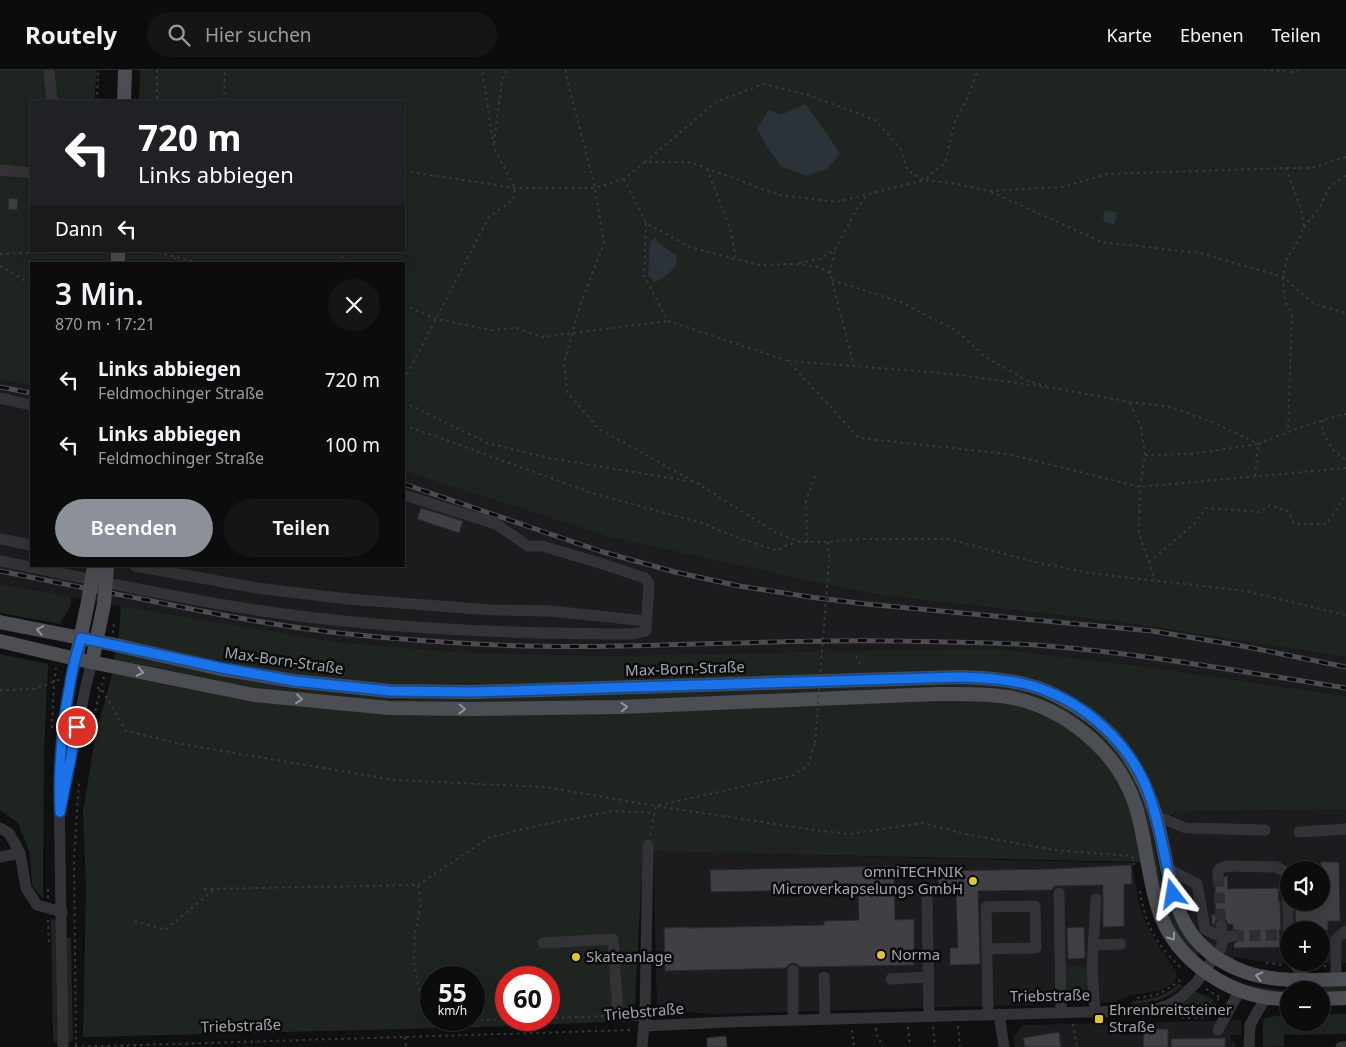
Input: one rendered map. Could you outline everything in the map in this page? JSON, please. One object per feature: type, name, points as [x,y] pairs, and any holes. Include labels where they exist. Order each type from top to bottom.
[{"type":"main road","points":[[124,100],[125,70]]},
{"type":"main road","points":[[76,659],[94,567]]},
{"type":"main road","points":[[92,662],[104,604],[107,567]]},
{"type":"main road","name":"Max-Born-Straße","points":[[0,622],[294,681],[390,691],[473,692],[961,677],[998,679],[1029,685],[1051,693],[1078,707],[1100,723],[1125,750],[1144,782],[1156,816],[1166,867],[1182,918],[1190,933],[1216,956]]},
{"type":"main road","points":[[0,641],[76,659],[254,695],[389,708],[621,707],[936,694],[977,694],[1008,697],[1043,707],[1067,720],[1109,756],[1117,767],[1129,790],[1140,822],[1154,893],[1162,920],[1179,947],[1195,964],[1240,990],[1266,997],[1280,998]]},
{"type":"main road","points":[[1216,956],[1242,971],[1259,976],[1292,980],[1341,979]]},
{"type":"main road","points":[[1330,998],[1346,998]]},
{"type":"street","points":[[49,70],[52,100]]},
{"type":"street","points":[[0,170],[30,173]]},
{"type":"street","points":[[0,398],[30,405]]},
{"type":"street","points":[[0,561],[184,598],[257,610],[349,621],[492,632],[633,634],[646,631],[649,584],[645,578],[542,546],[528,546],[496,524],[405,495]]},
{"type":"street","points":[[0,539],[30,545]]},
{"type":"street","points":[[140,567],[256,588],[348,599],[482,609],[550,611],[646,620]]},
{"type":"street","points":[[63,1047],[59,786],[61,748],[70,682],[76,659]]},
{"type":"street","points":[[60,812],[92,662]]},
{"type":"street","points":[[1156,816],[1186,828],[1265,830]]},
{"type":"street","points":[[0,828],[9,833],[20,853],[26,888],[36,905],[62,912]]},
{"type":"street","points":[[1299,832],[1346,829]]},
{"type":"street","points":[[642,1047],[648,845]]},
{"type":"street","points":[[0,857],[20,853]]},
{"type":"street","points":[[1218,876],[1218,871],[1227,866],[1277,867],[1287,873],[1285,921]]},
{"type":"street","points":[[1166,867],[1198,884],[1205,929],[1228,937]]},
{"type":"street","points":[[1059,893],[1066,1012]]},
{"type":"street","points":[[927,898],[930,1016]]},
{"type":"street","points":[[1094,1012],[1092,966],[1096,899]]},
{"type":"street","points":[[987,949],[1036,948],[1035,906],[986,907],[987,949],[993,1014],[1004,1047]]},
{"type":"street","points":[[1220,925],[1228,937]]},
{"type":"street","points":[[1341,979],[1336,939],[1346,931]]},
{"type":"street","name":"Triebstraße","points":[[644,1021],[729,1022],[1134,1011],[1156,1008],[1169,1005],[1180,998],[1196,983],[1228,937]]},
{"type":"street","points":[[543,943],[613,939],[618,1016],[644,1021]]},
{"type":"street","points":[[1094,945],[1121,944]]},
{"type":"street","points":[[793,970],[793,1020]]},
{"type":"street","points":[[1300,971],[1307,980]]},
{"type":"street","points":[[824,977],[825,1019]]},
{"type":"street","points":[[891,978],[928,977]]},
{"type":"street","points":[[1218,1030],[1240,990]]},
{"type":"street","points":[[1249,1047],[1250,1025],[1266,997]]},
{"type":"street","points":[[1341,1047],[1346,1047]]},
{"type":"path","points":[[97,100],[98,70]]},
{"type":"path","points":[[157,70],[157,100]]},
{"type":"path","points":[[224,100],[225,70]]},
{"type":"path","points":[[405,378],[489,217],[513,200],[515,188],[494,148],[482,70]]},
{"type":"path","points":[[494,148],[502,80],[508,70]]},
{"type":"path","points":[[566,70],[595,188],[604,243],[571,333],[564,362],[567,392],[599,429],[697,483],[775,532],[800,542]]},
{"type":"path","points":[[645,162],[690,162],[779,196],[837,202],[924,180],[946,163],[956,122],[978,70]]},
{"type":"path","points":[[1264,70],[1293,72],[1299,70]]},
{"type":"path","points":[[405,171],[515,188],[595,188],[624,179],[716,102],[763,84],[811,96],[875,120],[900,148],[908,171],[924,180],[989,191],[1102,242],[1200,253],[1283,277],[1314,304],[1346,313]]},
{"type":"path","points":[[989,191],[1064,187],[1107,174],[1312,168],[1346,157]]},
{"type":"path","points":[[1286,168],[1302,212],[1304,227]]},
{"type":"path","points":[[707,169],[730,228],[736,260]]},
{"type":"path","points":[[1288,432],[1292,314],[1285,301],[1283,277],[1287,258],[1304,227],[1319,209],[1329,188],[1346,175]]},
{"type":"path","points":[[624,179],[646,223],[644,276],[668,321]]},
{"type":"path","points":[[854,366],[830,273],[835,250],[857,208],[868,194]]},
{"type":"path","points":[[646,223],[690,247],[736,260],[759,265],[796,264],[819,267],[830,273]]},
{"type":"path","points":[[796,264],[820,259],[835,250]]},
{"type":"path","points":[[0,254],[47,252]]},
{"type":"path","points":[[160,252],[196,262]]},
{"type":"path","points":[[338,252],[346,262]]},
{"type":"path","points":[[175,257],[176,262]]},
{"type":"path","points":[[0,266],[30,283]]},
{"type":"path","points":[[832,280],[901,302],[957,331],[984,356],[1028,382],[1059,389]]},
{"type":"path","points":[[405,305],[436,319],[491,330],[517,328],[542,337],[668,321],[788,361],[953,374],[1170,407],[1215,424],[1258,444]]},
{"type":"path","points":[[788,361],[859,438],[1008,454],[1140,487],[1346,468]]},
{"type":"path","points":[[405,402],[487,443],[549,458],[697,483]]},
{"type":"path","points":[[1130,402],[1141,428],[1144,455],[1140,487],[1139,533],[1155,580]]},
{"type":"path","points":[[1144,455],[1192,454],[1258,444],[1323,420],[1346,414]]},
{"type":"path","points":[[1323,420],[1322,431],[1333,450],[1346,460]]},
{"type":"path","points":[[405,425],[595,494],[702,523],[777,551],[787,544],[800,542],[861,539],[949,539],[1035,562],[1090,573],[1245,591],[1346,615]]},
{"type":"path","points":[[1255,476],[1258,444]]},
{"type":"path","points":[[807,542],[806,501],[816,474]]},
{"type":"path","points":[[1149,562],[1194,524],[1206,508],[1260,512],[1270,505],[1288,511],[1294,524],[1327,524],[1346,496]]},
{"type":"path","points":[[656,806],[794,775],[808,765],[815,743],[829,560],[828,542]]},
{"type":"path","points":[[0,690],[35,689],[58,680],[70,682]]},
{"type":"path","points":[[86,685],[101,688],[126,731],[181,744],[394,780],[546,787],[822,832],[849,834],[922,823],[970,835],[1054,850],[1132,856]]},
{"type":"path","points":[[87,743],[101,688]]},
{"type":"path","points":[[76,1047],[74,860],[79,781]]},
{"type":"path","points":[[648,845],[656,806]]},
{"type":"path","points":[[204,889],[418,885],[490,837],[541,824],[613,812],[654,813]]},
{"type":"path","points":[[418,885],[421,903],[414,962],[420,992]]},
{"type":"path","points":[[135,921],[165,930],[215,889]]},
{"type":"path","points":[[1131,1000],[1163,992],[1186,976]]},
{"type":"path","points":[[1196,983],[1219,998],[1207,1017]]},
{"type":"path","points":[[1066,1012],[1077,1047]]},
{"type":"path","points":[[957,1015],[960,1046]]},
{"type":"path","points":[[560,1018],[618,1016]]},
{"type":"path","points":[[907,1016],[910,1047]]},
{"type":"path","points":[[930,1016],[935,1047]]},
{"type":"path","points":[[850,1018],[854,1047]]},
{"type":"path","points":[[874,1018],[876,1034],[882,1047]]},
{"type":"path","name":"Triebstraße","points":[[72,1047],[628,1031],[644,1021]]},
{"type":"path","points":[[405,1037],[406,1047]]},
{"type":"shaded area","points":[[0,70],[97,70],[94,100],[30,100],[30,252],[405,252],[405,100],[139,100],[140,70],[1346,70],[1346,657],[1114,621],[887,596],[828,585],[609,537],[405,471],[405,262],[30,262],[30,386],[0,379]]},
{"type":"shaded area","points":[[805,104],[840,154],[827,169],[806,176],[781,166],[757,129],[769,110],[781,115]]},
{"type":"shaded area","points":[[1105,210],[1117,213],[1114,225],[1105,222],[1103,218]]},
{"type":"shaded area","points":[[656,237],[657,242],[677,256],[676,266],[663,278],[655,282],[648,275],[650,242]]},
{"type":"shaded area","points":[[0,379],[30,386],[30,567],[405,567],[405,471],[609,537],[828,585],[887,596],[1114,621],[1346,657],[1346,696],[1141,666],[999,649],[610,656],[458,652],[335,642],[0,584]]},
{"type":"shaded area","points":[[0,584],[71,597],[71,605],[60,624],[0,613]]},
{"type":"shaded area","points":[[121,606],[335,642],[458,652],[610,656],[999,649],[1141,666],[1346,696],[1346,809],[1177,812],[1151,827],[1167,902],[1177,924],[1198,951],[1198,956],[1195,956],[1177,937],[1141,862],[643,851],[634,1021],[560,1024],[560,966],[495,966],[495,1026],[485,1027],[485,966],[420,966],[420,1029],[83,1037],[86,887],[83,812],[95,737],[112,675]]},
{"type":"shaded area","points":[[0,654],[48,664],[44,749],[43,899],[32,885],[30,854],[18,823],[0,810]]},
{"type":"shaded area","points":[[1346,809],[1346,963],[1330,963],[1330,921],[1280,921],[1280,963],[1235,957],[1232,961],[1210,947],[1184,912],[1165,831],[1165,823],[1177,812]]},
{"type":"shaded area","points":[[653,851],[1132,863],[1139,904],[1146,924],[1176,971],[1177,976],[1173,983],[1160,991],[1130,995],[1116,1002],[716,1014],[657,1010]]},
{"type":"shaded area","points":[[51,919],[56,920],[57,1042],[54,1042],[53,1039]]},
{"type":"shaded area","points":[[67,938],[71,938],[73,1039],[71,1042],[68,1042]]},
{"type":"shaded area","points":[[1066,967],[1089,967],[1089,993],[1085,1001],[1071,1002],[1065,993],[1063,970]]},
{"type":"shaded area","points":[[1234,980],[1247,985],[1280,991],[1280,994],[1266,993],[1233,983]]},
{"type":"shaded area","points":[[1179,984],[1183,986],[1165,998],[1153,1002],[1132,1004],[1133,1001],[1163,995]]},
{"type":"shaded area","points":[[1330,985],[1346,985],[1346,993],[1330,994]]},
{"type":"shaded area","points":[[1194,991],[1214,1000],[1209,1010],[1203,1015],[1189,1015],[1184,1010],[1182,1003]]},
{"type":"shaded area","points":[[1330,1014],[1346,1014],[1346,1034],[1284,1035],[1284,1046],[1263,1047],[1264,1019],[1280,1016],[1280,1031],[1330,1031]]},
{"type":"shaded area","points":[[1241,1020],[1242,1035],[1231,1035],[1231,1042],[1235,1042],[1235,1047],[1015,1047],[1013,1037],[1023,1025]]},
{"type":"building","points":[[9,198],[18,199],[17,210],[8,209]]},
{"type":"building","points":[[421,508],[463,521],[459,533],[417,519]]},
{"type":"building","points":[[1330,862],[1339,862],[1340,921],[1296,921],[1295,911],[1330,911]]},
{"type":"building","points":[[1131,865],[1132,884],[1124,884],[1124,926],[1103,927],[1103,885],[1054,886],[1052,890],[978,891],[980,964],[950,965],[950,948],[958,948],[956,891],[938,892],[938,871],[1053,869]]},
{"type":"building","points":[[894,866],[895,920],[914,919],[914,965],[800,967],[793,963],[789,964],[786,968],[665,971],[664,928],[824,925],[824,921],[859,920],[858,889],[711,892],[710,870]]},
{"type":"building","points":[[1225,876],[1227,876],[1228,889],[1278,888],[1281,921],[1280,947],[1234,948],[1234,944],[1238,941],[1240,935],[1238,931],[1233,929],[1233,924],[1228,924],[1226,920],[1220,918],[1216,920],[1214,925],[1212,924],[1212,915],[1216,915],[1215,883],[1222,882]]},
{"type":"building","points":[[1084,927],[1085,958],[1068,959],[1067,928]]},
{"type":"building","points":[[1144,1029],[1168,1029],[1168,1047],[1143,1047]]},
{"type":"building","points":[[1059,1032],[1061,1047],[1025,1047],[1023,1038]]},
{"type":"building","points":[[726,1036],[727,1047],[707,1047],[707,1038]]},
{"type":"building","points":[[1225,1038],[1225,1047],[1171,1047],[1171,1039]]},
{"type":"tunnel","points":[[1218,876],[1221,925]]},
{"type":"tunnel","points":[[1233,936],[1279,935]]},
{"type":"railway","points":[[0,387],[30,393]]},
{"type":"railway","points":[[405,484],[603,552],[675,572],[739,586],[866,604],[1152,631],[1237,645],[1346,667]]},
{"type":"railway","points":[[0,571],[247,620],[329,632],[392,638],[530,646],[636,646],[794,641],[1019,644],[1075,648],[1153,658],[1346,688]]},
{"type":"place","name":"omniTECHNIK Microverkapselungs GmbH","points":[[973,881]]},
{"type":"place","name":"Norma","points":[[881,955]]},
{"type":"place","name":"Skateanlage","points":[[576,957]]},
{"type":"place","name":"Ehrenbreitsteiner Straße","points":[[1099,1019]]},
{"type":"route","points":[[77,727],[60,812],[59,786],[65,714],[70,682],[81,638],[222,668],[294,681],[390,691],[473,692],[961,677],[998,679],[1029,685],[1051,693],[1078,707],[1100,723],[1125,750],[1150,796],[1173,894]]}]
